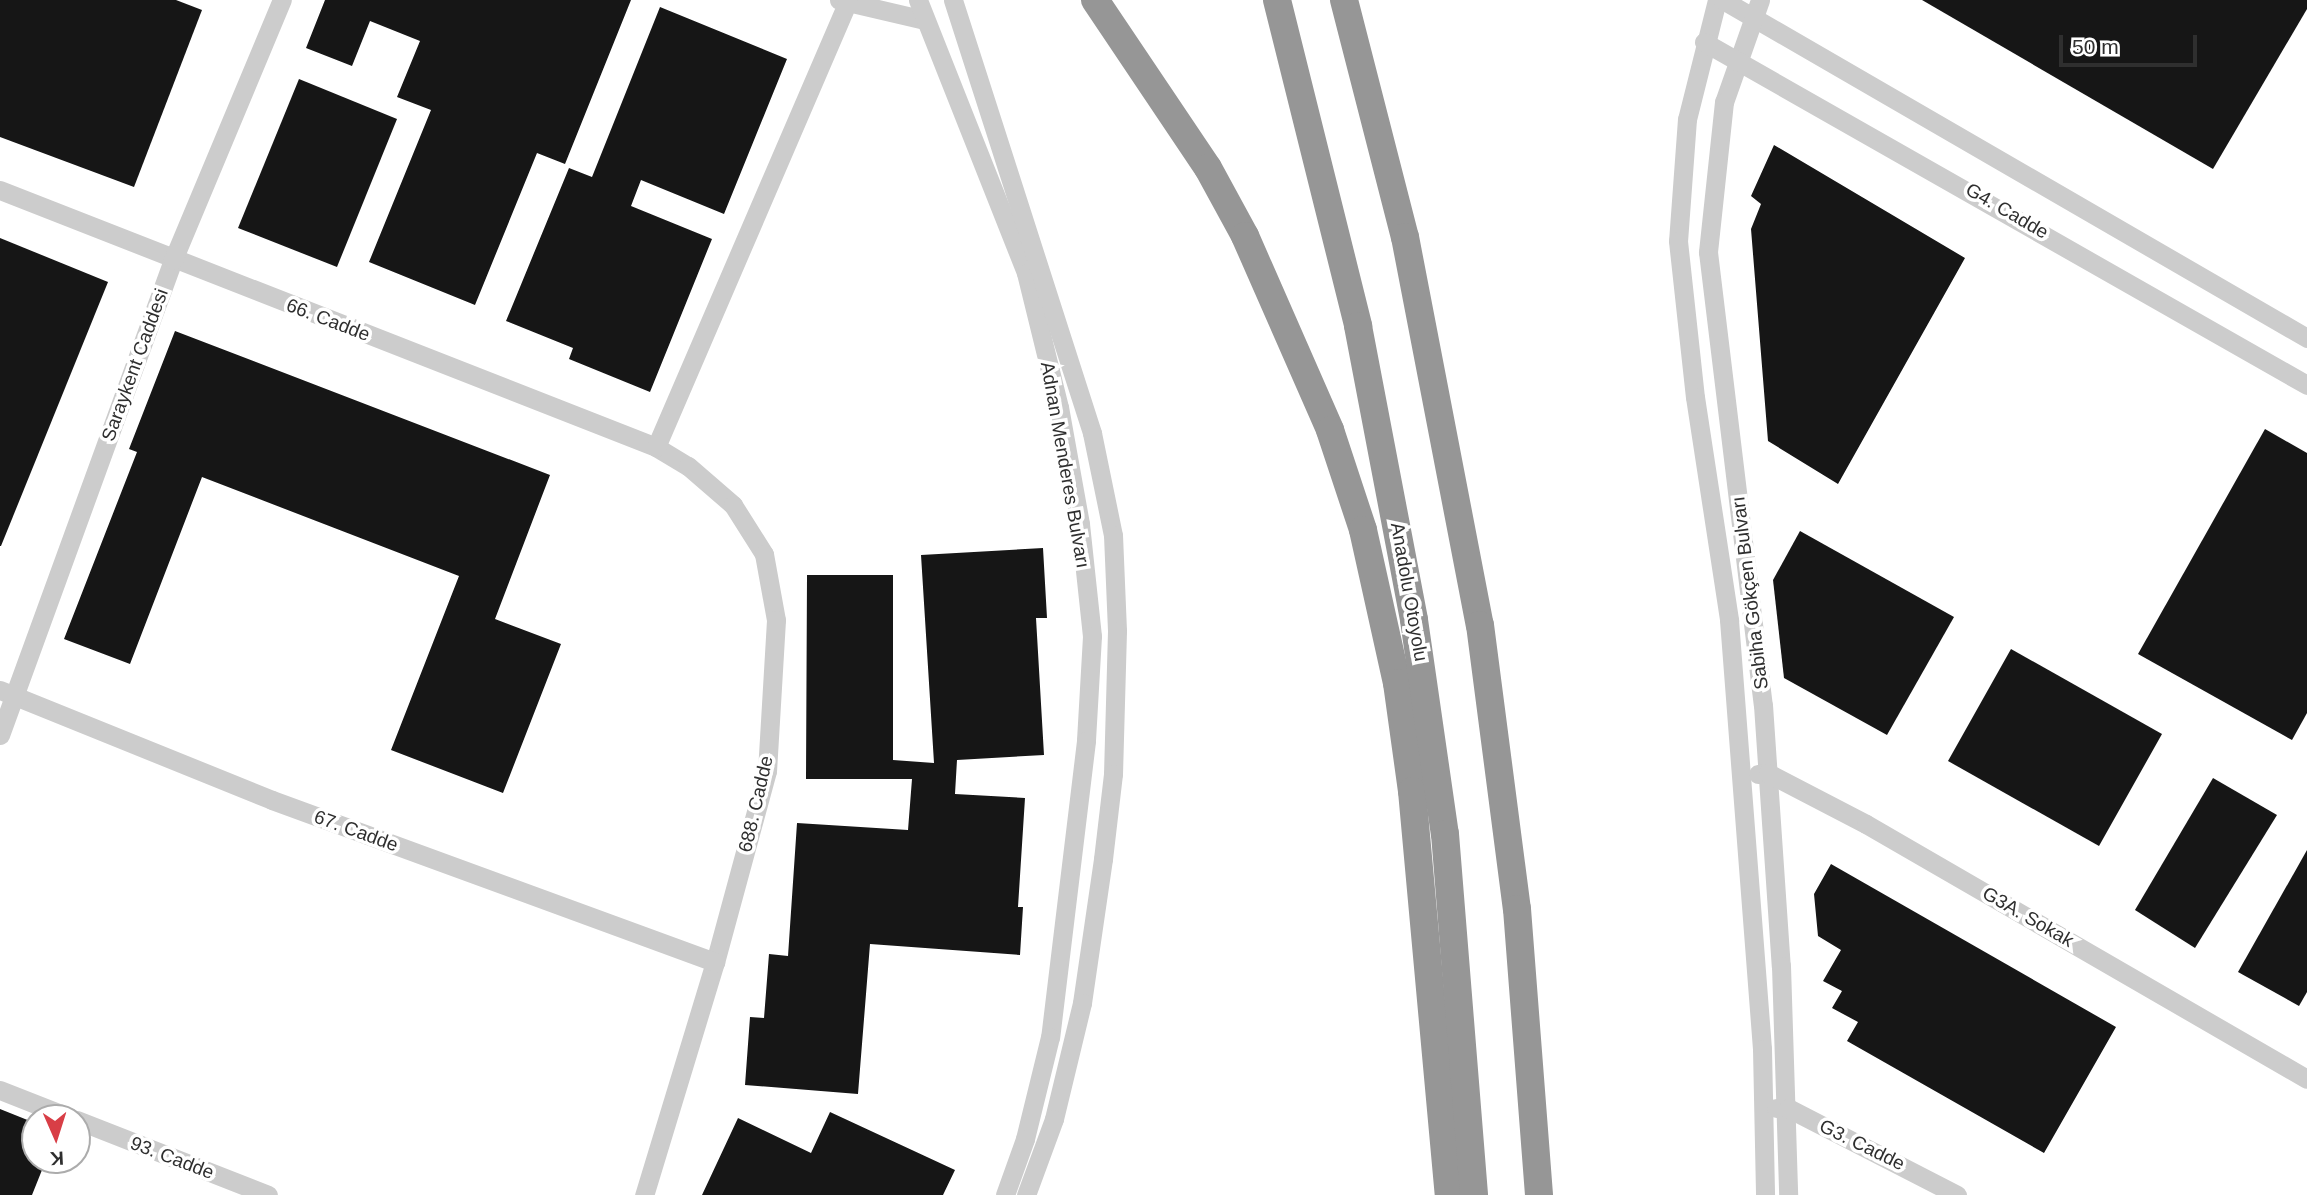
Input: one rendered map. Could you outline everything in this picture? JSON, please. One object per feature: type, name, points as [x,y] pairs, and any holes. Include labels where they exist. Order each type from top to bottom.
[{"type":"highway","points":[[1095,0],[1208,168],[1245,236],[1330,430],[1363,530],[1397,683],[1412,791],[1449,1195]]},
{"type":"highway","name":"Anadolu Otoyolu","points":[[1277,0],[1358,327],[1414,620],[1445,834],[1474,1195]]},
{"type":"highway","points":[[1345,0],[1408,250],[1480,625],[1516,896],[1539,1195]]},
{"type":"street","name":"Saraykent Caddesi","points":[[0,735],[8,693],[173,260],[282,0]]},
{"type":"street","name":"Adnan Menderes Bulvarı","points":[[918,0],[1026,273],[1059,407],[1080,524],[1092,636],[1086,741],[1051,1037],[1025,1139],[1005,1195]]},
{"type":"street","points":[[953,0],[1092,433],[1113,535],[1117,631],[1112,774],[1103,859],[1082,1003],[1054,1119],[1026,1195]]},
{"type":"street","name":"Sabiha Gökçen Bulvarı","points":[[1717,0],[1704,42],[1687,119],[1678,240],[1695,397],[1729,620],[1743,774],[1764,1108],[1765,1195]]},
{"type":"street","points":[[1723,0],[1756,8],[2307,338]]},
{"type":"street","points":[[656,447],[844,1],[925,20]]},
{"type":"street","name":"Sabiha Gökçen Bulvarı","points":[[1756,8],[1737,59],[1716,148],[1708,251],[1721,385],[1748,564],[1768,773],[1788,1108],[1788,1195]]},
{"type":"street","name":"G4. Cadde","points":[[1704,42],[2307,385]]},
{"type":"street","name":"66. Cadde","points":[[0,190],[656,447]]},
{"type":"street","name":"688. Cadde","points":[[644,1195],[715,962],[767,771],[776,620],[764,554],[733,505],[688,466],[656,447]]},
{"type":"street","name":"67. Cadde","points":[[8,693],[272,800],[715,962]]},
{"type":"street","name":"G3A. Sokak","points":[[1743,774],[1768,773],[1866,824],[2307,1079]]},
{"type":"street","points":[[0,1090],[36,1104]]},
{"type":"street","name":"G3. Cadde","points":[[1764,1108],[1788,1108],[1957,1195]]},
{"type":"street","name":"93. Cadde","points":[[91,1125],[268,1195]]},
{"type":"building","points":[[0,0],[176,0],[202,10],[134,187],[0,137]]},
{"type":"building","points":[[325,0],[631,0],[565,164],[537,153],[475,305],[369,262],[431,110],[397,97],[420,41],[370,21],[352,66],[306,48]]},
{"type":"building","points":[[1922,0],[2307,0],[2307,9],[2213,169]]},
{"type":"building","points":[[660,7],[787,59],[724,214],[641,180],[631,206],[712,239],[650,392],[569,359],[573,348],[506,321],[569,168],[592,177]]},
{"type":"building","points":[[299,79],[397,119],[337,267],[238,228]]},
{"type":"building","points":[[1774,145],[1965,258],[1838,484],[1768,441],[1751,229],[1761,204],[1751,196]]},
{"type":"building","points":[[0,238],[108,282],[1,546],[0,546]]},
{"type":"building","points":[[175,331],[550,475],[495,619],[561,644],[503,793],[391,750],[459,576],[202,477],[130,664],[64,639],[137,452],[129,449]]},
{"type":"building","points":[[2265,429],[2307,453],[2307,713],[2292,740],[2138,654]]},
{"type":"building","points":[[1800,531],[1954,617],[1887,735],[1784,678],[1773,580]]},
{"type":"building","points":[[1043,548],[1047,618],[1036,618],[1044,755],[957,760],[955,794],[1025,798],[1018,907],[1023,907],[1020,955],[870,944],[858,1094],[745,1085],[750,1017],[764,1018],[769,954],[788,956],[797,823],[908,830],[912,779],[806,779],[807,575],[893,575],[893,760],[934,763],[921,555]]},
{"type":"building","points":[[2011,649],[2162,734],[2099,846],[1948,761]]},
{"type":"building","points":[[2213,778],[2277,815],[2195,948],[2135,910]]},
{"type":"building","points":[[2307,850],[2307,992],[2299,1006],[2238,972]]},
{"type":"building","points":[[1831,864],[2116,1027],[2044,1153],[1847,1041],[1858,1022],[1832,1008],[1842,991],[1823,981],[1841,950],[1818,936],[1814,894]]},
{"type":"building","points":[[0,1109],[21,1117],[21,1174],[40,1174],[32,1195],[0,1195]]},
{"type":"building","points":[[830,1112],[955,1170],[943,1195],[702,1195],[738,1118],[811,1153]]}]
